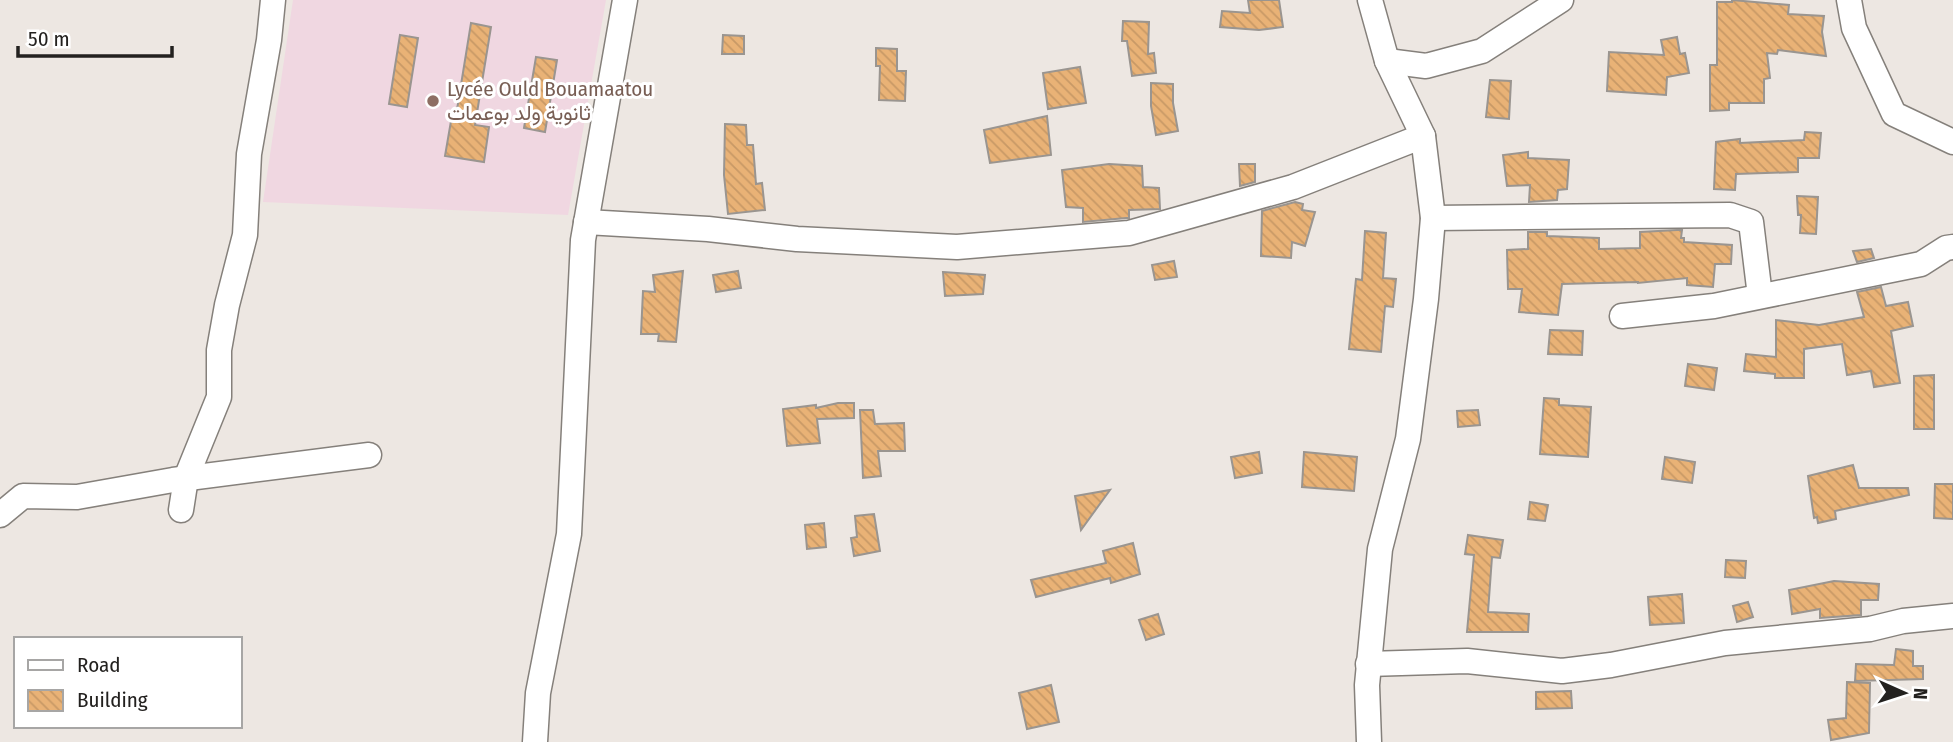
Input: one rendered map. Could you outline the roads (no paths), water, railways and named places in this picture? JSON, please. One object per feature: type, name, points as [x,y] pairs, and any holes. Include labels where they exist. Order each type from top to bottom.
[{"type":"street","points":[[181,510],[186,478],[219,397],[219,350],[227,305],[245,235],[249,154],[269,40],[273,0]]},
{"type":"street","points":[[535,742],[538,693],[569,534],[586,222],[625,0]]},
{"type":"street","points":[[1369,742],[1368,664],[1380,549],[1408,439],[1426,299],[1433,218],[1423,136],[1387,61],[1370,0]]},
{"type":"street","points":[[1387,61],[1426,66],[1482,51],[1561,0]]},
{"type":"street","points":[[1849,0],[1854,28],[1894,114],[1953,142]]},
{"type":"street","points":[[586,222],[708,229],[797,239],[957,247],[1129,233],[1293,187],[1423,136]]},
{"type":"street","points":[[1433,218],[1730,215],[1751,222],[1760,296]]},
{"type":"street","points":[[1622,316],[1714,306],[1922,264],[1946,248],[1953,247]]},
{"type":"street","points":[[0,515],[23,496],[77,497],[186,478],[369,454]]},
{"type":"street","points":[[1368,664],[1467,662],[1562,671],[1611,665],[1725,643],[1870,629],[1903,621],[1953,616]]},
{"type":"place","name":"Lycée Ould Bouamaatou ثانوية ولد بوعمات","points":[[433,101]]}]
